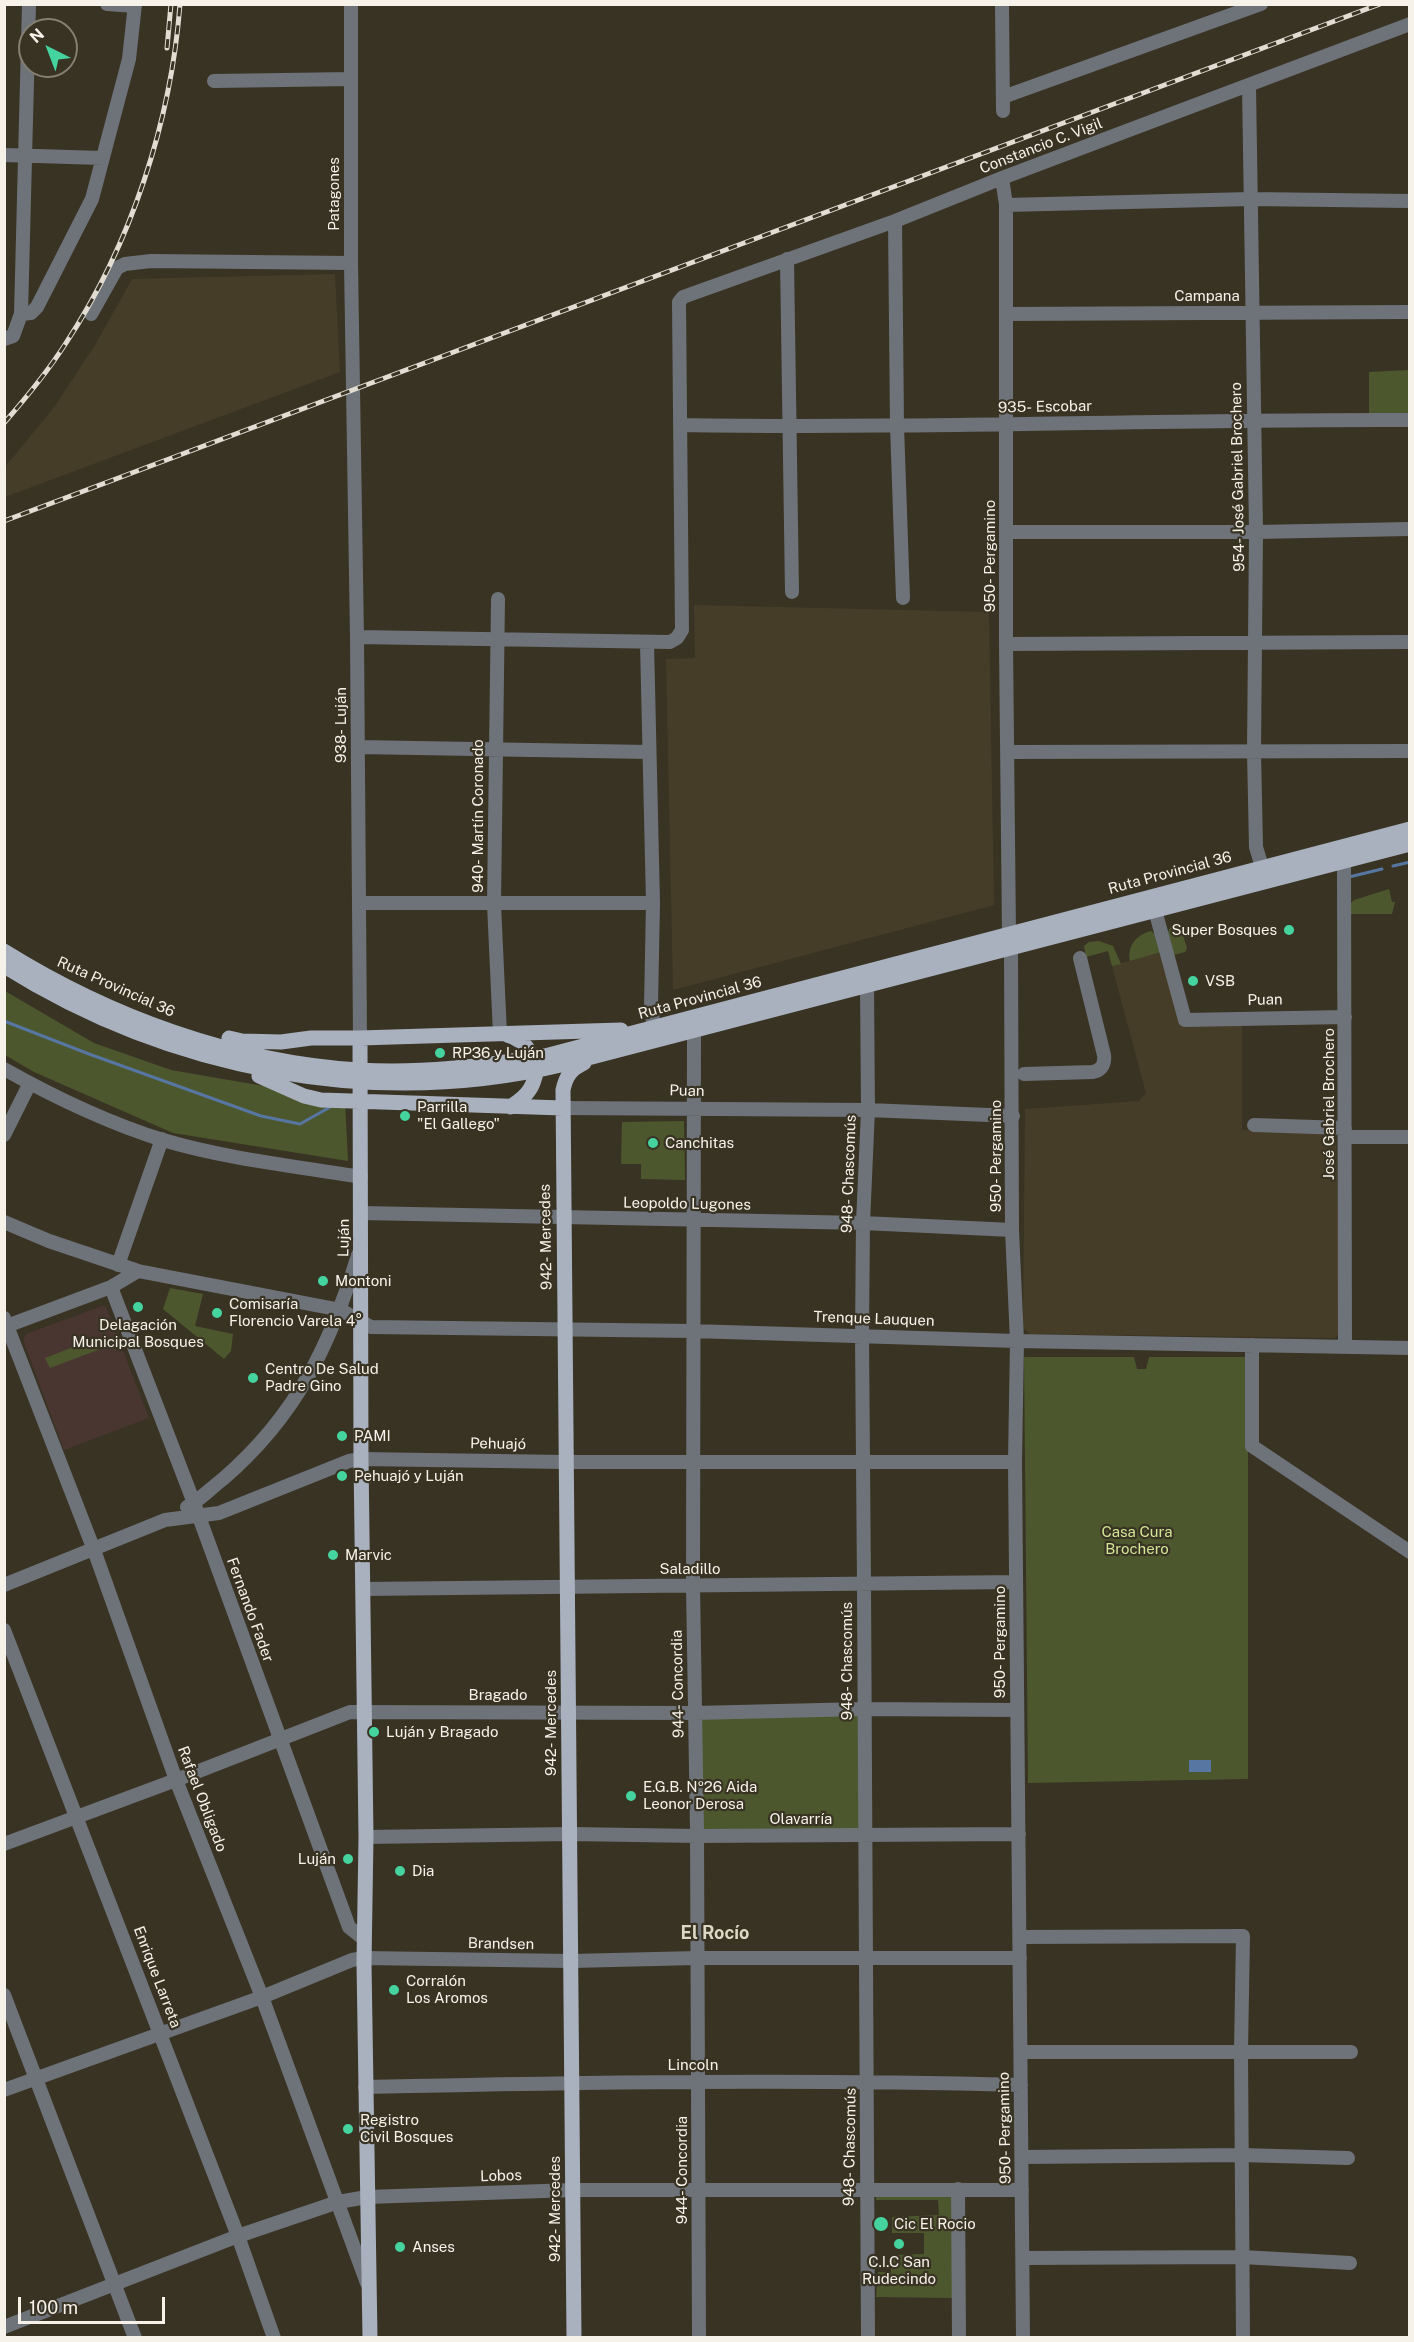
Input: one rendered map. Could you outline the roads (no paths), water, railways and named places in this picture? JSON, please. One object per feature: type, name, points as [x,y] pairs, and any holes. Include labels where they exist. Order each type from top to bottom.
[{"type":"main road","name":"Ruta Provincial 36","points":[[4,966],[76,1007],[147,1037],[195,1052],[285,1073],[360,1076],[461,1066],[534,1065],[612,1052],[867,985],[1262,867],[1410,829]]},
{"type":"main road","name":"Ruta Provincial 36","points":[[534,1065],[654,1028],[1010,941],[1155,910],[1410,844]]},
{"type":"main road","name":"Ruta Provincial 36","points":[[4,951],[60,984],[161,1028],[232,1049],[360,1076]]},
{"type":"main road","points":[[121,1012],[155,1017],[191,1029],[242,1041],[654,1028]]},
{"type":"main road","points":[[500,1034],[519,1038],[530,1051],[534,1065],[532,1086],[519,1101],[510,1107]]},
{"type":"main road","name":"Luján","points":[[360,1038],[361,1459],[366,1837],[364,1958],[370,2337]]},
{"type":"main road","name":"Puan","points":[[195,1052],[209,1061],[275,1081],[303,1096],[321,1100],[563,1107]]},
{"type":"main road","name":"942- Mercedes","points":[[574,2337],[563,1107],[564,1082],[571,1071],[612,1052]]},
{"type":"street","points":[[4,339],[13,336],[21,314],[29,4]]},
{"type":"street","points":[[21,314],[30,313],[37,307],[92,199],[129,59],[135,5],[107,4]]},
{"type":"street","name":"Patagones","points":[[351,4],[353,411]]},
{"type":"street","points":[[1002,4],[1003,104],[1253,6]]},
{"type":"street","name":"Constancio C. Vigil","points":[[680,425],[679,302],[683,297],[895,221],[1002,178],[1410,24]]},
{"type":"street","points":[[214,81],[351,78]]},
{"type":"street","name":"954- José Gabriel Brochero","points":[[1249,86],[1256,532],[1254,751],[1256,847],[1262,867]]},
{"type":"street","points":[[4,155],[102,158]]},
{"type":"street","name":"950- Pergamino","points":[[1002,178],[1006,206],[1006,644],[1013,1116],[1012,1230],[1017,1341],[1015,1462],[1023,2337]]},
{"type":"street","points":[[1006,206],[1251,199],[1410,201]]},
{"type":"street","points":[[895,221],[897,426],[903,598]]},
{"type":"street","points":[[788,259],[792,592]]},
{"type":"street","points":[[91,314],[117,268],[124,264],[151,261],[351,263]]},
{"type":"street","name":"Campana","points":[[1006,314],[1410,312]]},
{"type":"street","name":"938- Luján","points":[[353,411],[360,1038]]},
{"type":"street","name":"935- Escobar","points":[[680,425],[789,427],[1254,419],[1410,420]]},
{"type":"street","points":[[357,637],[647,643],[670,642],[677,638],[682,630],[680,425]]},
{"type":"street","points":[[1007,532],[1256,532],[1410,529]]},
{"type":"street","name":"940- Martín Coronado","points":[[498,599],[494,904],[500,1034]]},
{"type":"street","points":[[1006,644],[1410,642]]},
{"type":"street","points":[[647,643],[653,903],[651,1006],[654,1028]]},
{"type":"street","points":[[358,747],[650,752]]},
{"type":"street","points":[[1008,752],[1410,751]]},
{"type":"street","name":"José Gabriel Brochero","points":[[1344,861],[1346,1347]]},
{"type":"street","points":[[359,903],[653,903]]},
{"type":"street","name":"Puan","points":[[1155,910],[1185,1020],[1345,1017]]},
{"type":"street","points":[[1024,1074],[1096,1071],[1104,1064],[1104,1055],[1080,958]]},
{"type":"street","name":"948- Chascomús","points":[[867,985],[868,1110],[863,1223],[862,1462],[868,2337]]},
{"type":"street","name":"944- Concordia","points":[[694,1030],[692,1462],[697,1836],[699,2337]]},
{"type":"street","points":[[4,1069],[95,1113],[162,1139],[228,1156],[361,1177]]},
{"type":"street","points":[[4,1135],[30,1083]]},
{"type":"street","name":"Puan","points":[[563,1107],[868,1110],[1013,1116]]},
{"type":"street","points":[[1254,1125],[1410,1137]]},
{"type":"street","points":[[118,1265],[162,1139]]},
{"type":"street","name":"Leopoldo Lugones","points":[[362,1213],[863,1223],[1012,1230]]},
{"type":"street","name":"Trenque Lauquen","points":[[4,1222],[49,1241],[138,1271],[341,1310],[371,1327],[692,1330],[1017,1341],[1410,1348]]},
{"type":"street","points":[[196,1510],[285,1413],[316,1363],[341,1310],[362,1244]]},
{"type":"street","points":[[6,1324],[111,1287],[138,1271]]},
{"type":"street","name":"Fernando Fader","points":[[111,1287],[196,1510],[349,1927],[364,1939]]},
{"type":"street","name":"Rafael Obligado","points":[[6,1324],[93,1550],[176,1780],[262,1997],[370,2291]]},
{"type":"street","points":[[1252,1345],[1252,1446],[1410,1552]]},
{"type":"street","name":"Pehuajó","points":[[4,1585],[165,1520],[196,1510],[219,1513],[349,1461],[361,1459],[566,1462],[1015,1462]]},
{"type":"street","name":"Saladillo","points":[[363,1589],[1016,1582]]},
{"type":"street","name":"Enrique Larreta","points":[[4,1630],[161,2033],[274,2337]]},
{"type":"street","name":"Bragado","points":[[4,1844],[350,1712],[694,1713],[863,1709],[1017,1710]]},
{"type":"street","name":"Olavarría","points":[[366,1837],[570,1834],[697,1836],[1019,1834]]},
{"type":"street","points":[[1020,1937],[1243,1936],[1240,2051],[1243,2337]]},
{"type":"street","name":"Brandsen","points":[[4,2090],[262,1997],[352,1960],[364,1958],[571,1961],[697,1958],[1020,1958]]},
{"type":"street","points":[[4,1995],[135,2337]]},
{"type":"street","points":[[1021,2052],[1351,2052]]},
{"type":"street","name":"Lincoln","points":[[365,2087],[572,2082],[867,2081],[1021,2085]]},
{"type":"street","points":[[1022,2157],[1348,2158]]},
{"type":"street","points":[[958,2189],[959,2337]]},
{"type":"street","name":"Lobos","points":[[4,2327],[238,2236],[338,2202],[367,2197],[573,2190],[1022,2190]]},
{"type":"street","points":[[1023,2258],[1242,2257],[1350,2263]]},
{"type":"water","points":[[1189,1760],[1211,1760],[1211,1772],[1189,1772]]},
{"type":"waterway","points":[[1393,866],[1410,862]]},
{"type":"waterway","points":[[1349,877],[1382,869]]},
{"type":"waterway","points":[[4,1021],[261,1116],[300,1124],[332,1106]]},
{"type":"railway","points":[[167,48],[171,4]]},
{"type":"railway","points":[[4,423],[66,343],[110,265],[128,223],[144,181],[168,93],[180,4]]},
{"type":"railway","points":[[4,521],[1380,4]]},
{"type":"place","name":"Super Bosques","points":[[1289,930]]},
{"type":"place","name":"VSB","points":[[1193,981]]},
{"type":"place","name":"RP36 y Luján","points":[[440,1053]]},
{"type":"place","name":"Parrilla \"El Gallego\"","points":[[405,1116]]},
{"type":"place","name":"Canchitas","points":[[653,1143]]},
{"type":"place","name":"Montoni","points":[[323,1281]]},
{"type":"place","name":"Delagación Municipal Bosques","points":[[138,1307]]},
{"type":"place","name":"Comisaría Florencio Varela 4°","points":[[217,1313]]},
{"type":"place","name":"Centro De Salud Padre Gino","points":[[253,1378]]},
{"type":"place","name":"PAMI","points":[[342,1436]]},
{"type":"place","name":"Pehuajó y Luján","points":[[342,1476]]},
{"type":"place","name":"Marvic","points":[[333,1555]]},
{"type":"place","name":"Luján y Bragado","points":[[374,1732]]},
{"type":"place","name":"E.G.B. Nº26 Aida Leonor Derosa","points":[[631,1796]]},
{"type":"place","name":"Luján","points":[[348,1859]]},
{"type":"place","name":"Dia","points":[[400,1871]]},
{"type":"place","name":"Corralón Los Aromos","points":[[394,1990]]},
{"type":"place","name":"Registro Civil Bosques","points":[[348,2129]]},
{"type":"place","name":"Cic El Rocio","points":[[881,2224]]},
{"type":"place","name":"C.I.C San Rudecindo","points":[[899,2244]]},
{"type":"place","name":"Anses","points":[[400,2247]]},
{"type":"district","name":"El Rocío","points":[[715,1933]]},
{"type":"park label","name":"Casa Cura Brochero","points":[[1137,1540]]}]
